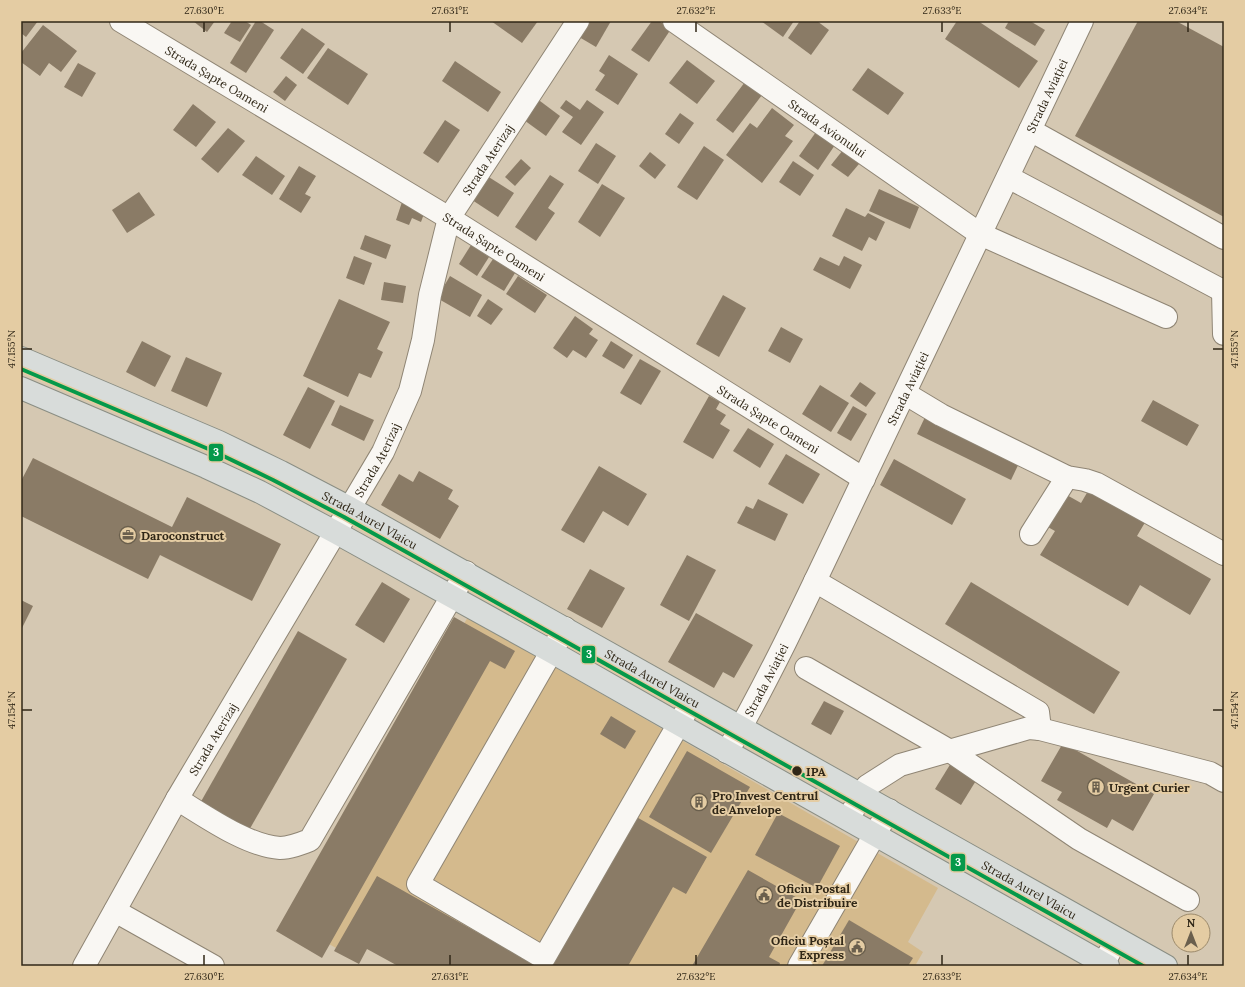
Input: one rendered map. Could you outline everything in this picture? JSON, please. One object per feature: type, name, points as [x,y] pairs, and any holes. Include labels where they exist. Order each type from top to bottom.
[{"type":"main road","name":"Strada Aurel Vlaicu","points":[[21,358],[219,442],[350,508],[1166,966]]},
{"type":"main road","points":[[21,388],[206,467],[260,492],[552,652],[1105,965]]},
{"type":"street","name":"Strada Șapte Oameni","points":[[121,21],[449,218],[864,479]]},
{"type":"street","name":"Strada Aterizaj","points":[[84,966],[177,799],[383,452],[410,391],[423,340],[430,295],[449,218],[578,21]]},
{"type":"street","name":"Strada Avionului","points":[[674,21],[980,234],[1166,317]]},
{"type":"street","name":"Strada Aviației","points":[[727,752],[741,728],[815,581],[906,394],[980,234],[1082,21]]},
{"type":"street","points":[[1030,130],[1224,238]]},
{"type":"street","points":[[1008,177],[1223,290],[1224,334]]},
{"type":"street","points":[[906,394],[941,415],[1067,477],[1086,480],[1097,484],[1224,554]]},
{"type":"street","points":[[1031,534],[1067,477]]},
{"type":"street","points":[[177,799],[249,840],[280,848],[297,846],[310,840],[466,572]]},
{"type":"street","points":[[815,581],[1038,712],[1040,729]]},
{"type":"street","points":[[565,628],[418,884],[544,958],[692,700]]},
{"type":"street","points":[[806,668],[950,751],[1079,839],[1188,900]]},
{"type":"street","points":[[848,819],[867,786],[900,765],[1029,728],[1040,729],[1210,773],[1224,781]]},
{"type":"street","points":[[799,966],[888,810]]},
{"type":"street","points":[[115,911],[213,966]]},
{"type":"street","points":[[1105,965],[1117,939]]},
{"type":"shaded area","points":[[468,617],[938,888],[908,942],[923,952],[915,966],[399,966],[366,946],[358,960],[327,943],[281,929]]},
{"type":"building","points":[[21,21],[38,21],[26,37],[21,33]]},
{"type":"building","points":[[193,21],[215,21],[207,32]]},
{"type":"building","points":[[232,21],[245,21],[251,25],[240,42],[224,33]]},
{"type":"building","points":[[256,21],[260,21],[274,30],[246,73],[230,63]]},
{"type":"building","points":[[491,21],[538,21],[522,43]]},
{"type":"building","points":[[582,21],[611,21],[596,47],[574,34]]},
{"type":"building","points":[[652,21],[659,21],[671,29],[649,62],[631,50]]},
{"type":"building","points":[[761,21],[794,21],[783,37]]},
{"type":"building","points":[[800,21],[817,21],[829,30],[811,55],[788,38]]},
{"type":"building","points":[[957,21],[978,21],[1038,61],[1019,88],[945,39]]},
{"type":"building","points":[[1009,21],[1030,21],[1045,30],[1035,46],[1005,28]]},
{"type":"building","points":[[1138,21],[1176,21],[1224,47],[1224,217],[1075,136]]},
{"type":"building","points":[[43,25],[77,51],[61,72],[49,63],[40,76],[21,62],[21,53]]},
{"type":"building","points":[[302,28],[325,44],[303,74],[280,58]]},
{"type":"building","points":[[328,48],[368,74],[348,105],[307,78]]},
{"type":"building","points":[[609,55],[638,74],[618,105],[595,90],[605,75],[599,71]]},
{"type":"building","points":[[687,60],[715,81],[697,104],[669,83]]},
{"type":"building","points":[[455,61],[501,92],[488,112],[442,81]]},
{"type":"building","points":[[78,63],[96,73],[82,97],[64,87]]},
{"type":"building","points":[[868,68],[904,93],[888,115],[852,90]]},
{"type":"building","points":[[286,76],[297,85],[285,101],[273,92]]},
{"type":"building","points":[[745,82],[762,95],[733,133],[716,120]]},
{"type":"building","points":[[532,95],[560,116],[546,136],[517,115]]},
{"type":"building","points":[[566,100],[580,110],[587,100],[604,112],[581,145],[562,132],[573,117],[560,108]]},
{"type":"building","points":[[193,104],[216,122],[196,147],[173,130]]},
{"type":"building","points":[[772,108],[794,125],[785,136],[793,141],[762,183],[726,155],[750,123],[757,128]]},
{"type":"building","points":[[680,113],[694,123],[679,144],[665,134]]},
{"type":"building","points":[[445,120],[460,130],[438,163],[423,153]]},
{"type":"building","points":[[228,128],[245,141],[218,173],[201,159]]},
{"type":"building","points":[[816,132],[835,145],[818,170],[799,156]]},
{"type":"building","points":[[596,143],[616,156],[598,184],[578,171]]},
{"type":"building","points":[[847,145],[864,158],[848,177],[831,165]]},
{"type":"building","points":[[704,146],[724,160],[697,200],[677,187]]},
{"type":"building","points":[[650,152],[666,165],[655,179],[639,166]]},
{"type":"building","points":[[256,156],[285,176],[272,195],[242,175]]},
{"type":"building","points":[[521,159],[531,168],[515,186],[505,177]]},
{"type":"building","points":[[793,161],[814,175],[800,196],[779,182]]},
{"type":"building","points":[[299,166],[316,176],[305,194],[311,197],[301,213],[279,199]]},
{"type":"building","points":[[484,174],[514,193],[498,217],[469,198]]},
{"type":"building","points":[[550,175],[564,184],[548,208],[555,213],[536,241],[515,227]]},
{"type":"building","points":[[602,184],[625,198],[600,237],[578,222]]},
{"type":"building","points":[[879,189],[919,207],[910,229],[869,211]]},
{"type":"building","points":[[139,192],[155,215],[127,233],[112,210]]},
{"type":"building","points":[[402,202],[425,211],[421,222],[412,218],[409,225],[396,220]]},
{"type":"building","points":[[846,208],[865,217],[868,213],[885,222],[876,241],[869,237],[862,251],[832,236]]},
{"type":"building","points":[[365,235],[391,245],[386,259],[360,249]]},
{"type":"building","points":[[471,245],[489,257],[477,276],[459,264]]},
{"type":"building","points":[[354,256],[372,263],[364,285],[346,278]]},
{"type":"building","points":[[844,256],[862,265],[850,289],[813,270],[820,257],[839,266]]},
{"type":"building","points":[[493,259],[515,273],[504,291],[481,277]]},
{"type":"building","points":[[450,276],[482,295],[470,317],[437,298]]},
{"type":"building","points":[[518,276],[547,295],[535,313],[506,294]]},
{"type":"building","points":[[384,282],[406,286],[403,303],[381,300]]},
{"type":"building","points":[[723,295],[746,308],[719,357],[696,344]]},
{"type":"building","points":[[339,299],[390,322],[377,349],[383,352],[371,378],[359,373],[348,397],[303,376]]},
{"type":"building","points":[[488,299],[503,309],[491,325],[477,316]]},
{"type":"building","points":[[575,316],[593,329],[589,334],[598,340],[586,358],[573,350],[567,358],[553,348]]},
{"type":"building","points":[[781,327],[803,339],[790,363],[768,351]]},
{"type":"building","points":[[142,341],[171,356],[155,387],[126,372]]},
{"type":"building","points":[[611,341],[633,355],[624,369],[602,356]]},
{"type":"building","points":[[186,357],[222,373],[207,407],[171,391]]},
{"type":"building","points":[[640,359],[661,371],[641,405],[620,393]]},
{"type":"building","points":[[860,382],[876,393],[866,407],[850,396]]},
{"type":"building","points":[[820,385],[849,403],[831,432],[802,414]]},
{"type":"building","points":[[308,387],[335,401],[310,449],[283,435]]},
{"type":"building","points":[[709,396],[720,402],[716,409],[726,415],[720,424],[730,430],[713,459],[683,442]]},
{"type":"building","points":[[1153,400],[1199,425],[1187,446],[1141,421]]},
{"type":"building","points":[[340,405],[374,420],[364,441],[331,425]]},
{"type":"building","points":[[853,406],[867,414],[851,441],[837,433]]},
{"type":"building","points":[[926,415],[1020,461],[1011,480],[917,434]]},
{"type":"building","points":[[748,428],[774,444],[760,468],[733,451]]},
{"type":"building","points":[[786,454],[820,474],[803,504],[768,484]]},
{"type":"building","points":[[33,458],[172,527],[187,497],[281,544],[252,601],[160,555],[148,579],[21,516],[21,481]]},
{"type":"building","points":[[894,459],[966,499],[952,525],[880,485]]},
{"type":"building","points":[[599,466],[647,494],[628,526],[603,511],[584,543],[561,530]]},
{"type":"building","points":[[419,471],[453,490],[448,499],[459,506],[440,539],[381,505],[399,474],[413,482]]},
{"type":"building","points":[[1091,486],[1147,519],[1137,536],[1211,579],[1190,615],[1140,585],[1128,606],[1040,555],[1055,531],[1046,526],[1065,494],[1081,503]]},
{"type":"building","points":[[758,499],[788,514],[775,541],[737,523],[746,506],[753,509]]},
{"type":"building","points":[[687,555],[716,570],[689,621],[660,605]]},
{"type":"building","points":[[590,569],[625,588],[602,628],[567,609]]},
{"type":"building","points":[[382,582],[410,599],[384,643],[355,625]]},
{"type":"building","points":[[971,582],[1120,672],[1094,714],[945,624]]},
{"type":"building","points":[[21,600],[33,606],[21,630]]},
{"type":"building","points":[[696,613],[753,645],[734,678],[723,672],[714,688],[668,662]]},
{"type":"building","points":[[454,617],[515,651],[505,669],[490,661],[322,958],[276,931]]},
{"type":"building","points":[[298,631],[347,659],[248,832],[199,805]]},
{"type":"building","points":[[824,701],[844,711],[831,735],[811,724]]},
{"type":"building","points":[[611,716],[636,731],[625,749],[600,734]]},
{"type":"building","name":"Urgent Curier","points":[[1063,743],[1154,794],[1133,831],[1112,819],[1107,828],[1057,800],[1062,792],[1041,781]]},
{"type":"building","name":"Pro Invest Centrul de Anvelope","points":[[687,751],[750,787],[711,853],[649,817]]},
{"type":"building","points":[[951,763],[977,779],[961,805],[935,789]]},
{"type":"building","points":[[778,813],[840,846],[817,888],[755,855]]},
{"type":"building","points":[[633,815],[707,857],[686,894],[673,887],[628,966],[546,966]]},
{"type":"building","points":[[748,870],[801,900],[769,957],[780,963],[779,966],[692,966]]},
{"type":"building","points":[[377,876],[537,966],[398,966],[367,949],[359,964],[334,951]]},
{"type":"building","points":[[849,920],[913,958],[908,966],[822,966]]},
{"type":"transit line","name":"3","points":[[21,369],[213,451],[344,517],[1143,966]]},
{"type":"place","name":"Daroconstruct","points":[[128,535]]},
{"type":"place","name":"IPA","points":[[797,771]]},
{"type":"place","name":"Urgent Curier","points":[[1096,787]]},
{"type":"place","name":"Pro Invest Centrul de Anvelope","points":[[699,802]]},
{"type":"place","name":"Oficiu Postal de Distribuire","points":[[764,895]]},
{"type":"place","name":"Oficiu Poștal Express","points":[[857,947]]}]
